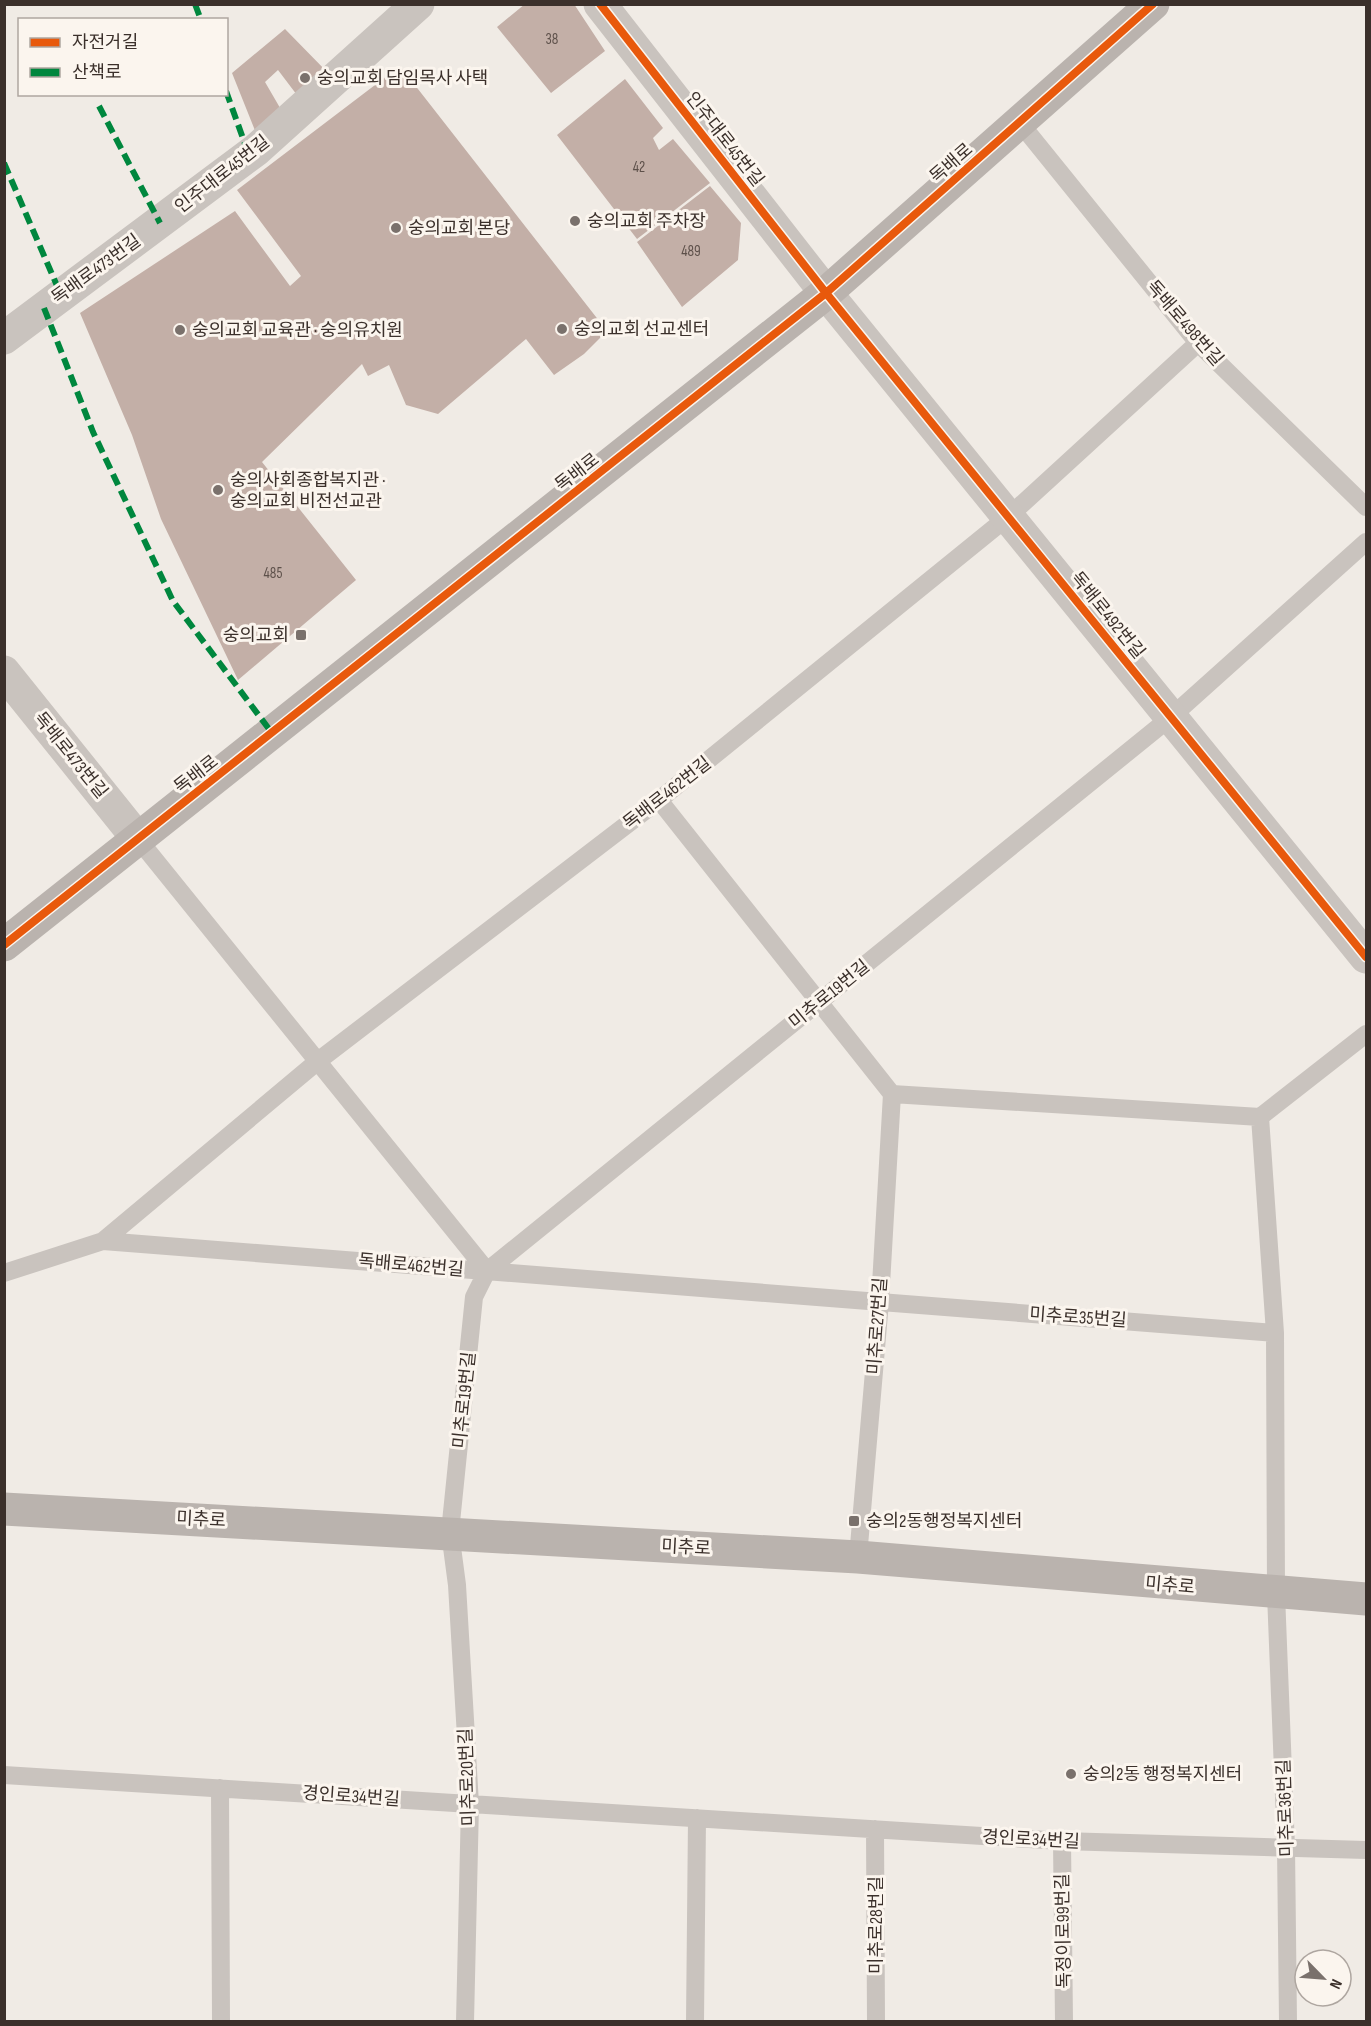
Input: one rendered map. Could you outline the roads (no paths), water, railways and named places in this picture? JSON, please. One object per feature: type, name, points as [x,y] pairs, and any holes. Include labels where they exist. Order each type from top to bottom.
[{"type":"street","name":"인주대로45번길","points":[[159,223],[256,150],[418,4]]},
{"type":"street","name":"인주대로45번길","points":[[600,4],[826,293]]},
{"type":"street","name":"독배로","points":[[4,945],[826,293],[1153,4]]},
{"type":"street","name":"독배로473번길","points":[[4,338],[159,223]]},
{"type":"street","name":"독배로492번길","points":[[826,293],[1366,957]]},
{"type":"street","name":"독배로473번길","points":[[4,672],[138,839]]},
{"type":"street","name":"미추로","points":[[4,1509],[450,1532],[858,1557],[1276,1594],[1366,1599]]},
{"type":"lane","name":"독배로498번길","points":[[1020,123],[1198,343],[1366,507]]},
{"type":"lane","name":"독배로462번길","points":[[4,1273],[103,1240],[318,1061],[659,800],[1009,516],[1198,343]]},
{"type":"lane","name":"미추로19번길","points":[[450,1532],[474,1297],[486,1271],[1171,717],[1366,542]]},
{"type":"lane","points":[[659,800],[892,1094],[1260,1117],[1366,1034]]},
{"type":"lane","points":[[138,839],[318,1061]]},
{"type":"lane","name":"독배로462번길","points":[[318,1061],[486,1271]]},
{"type":"lane","name":"미추로27번길","points":[[858,1557],[880,1302],[892,1094]]},
{"type":"lane","points":[[1260,1117],[1275,1333],[1276,1594]]},
{"type":"lane","name":"독배로462번길","points":[[103,1240],[486,1271]]},
{"type":"lane","points":[[486,1271],[880,1302]]},
{"type":"lane","name":"미추로35번길","points":[[880,1302],[1275,1333]]},
{"type":"lane","name":"미추로20번길","points":[[450,1532],[457,1585],[470,1804],[465,2022]]},
{"type":"lane","name":"미추로36번길","points":[[1276,1594],[1287,1847],[1288,2022]]},
{"type":"lane","name":"경인로34번길","points":[[4,1775],[1062,1841],[1366,1850]]},
{"type":"lane","points":[[220,1788],[221,2022]]},
{"type":"lane","points":[[695,2022],[697,1818]]},
{"type":"lane","name":"미추로28번길","points":[[875,1829],[876,2022]]},
{"type":"lane","name":"독정이로99번길","points":[[1062,1841],[1064,2022]]},
{"type":"place","name":"숭의교회 담임목사 사택","points":[[305,78]]},
{"type":"place","name":"숭의교회 주차장","points":[[575,221]]},
{"type":"place","name":"숭의교회 본당","points":[[396,228]]},
{"type":"place","name":"숭의교회 선교센터","points":[[562,329]]},
{"type":"place","name":"숭의교회 교육관 · 숭의유치원","points":[[180,330]]},
{"type":"place","name":"숭의사회종합복지관 · 숭의교회 비전선교관","points":[[218,490]]},
{"type":"place","name":"숭의교회","points":[[301,635]]},
{"type":"place","name":"숭의2동행정복지센터","points":[[854,1521]]},
{"type":"place","name":"숭의2동 행정복지센터","points":[[1071,1774]]}]
